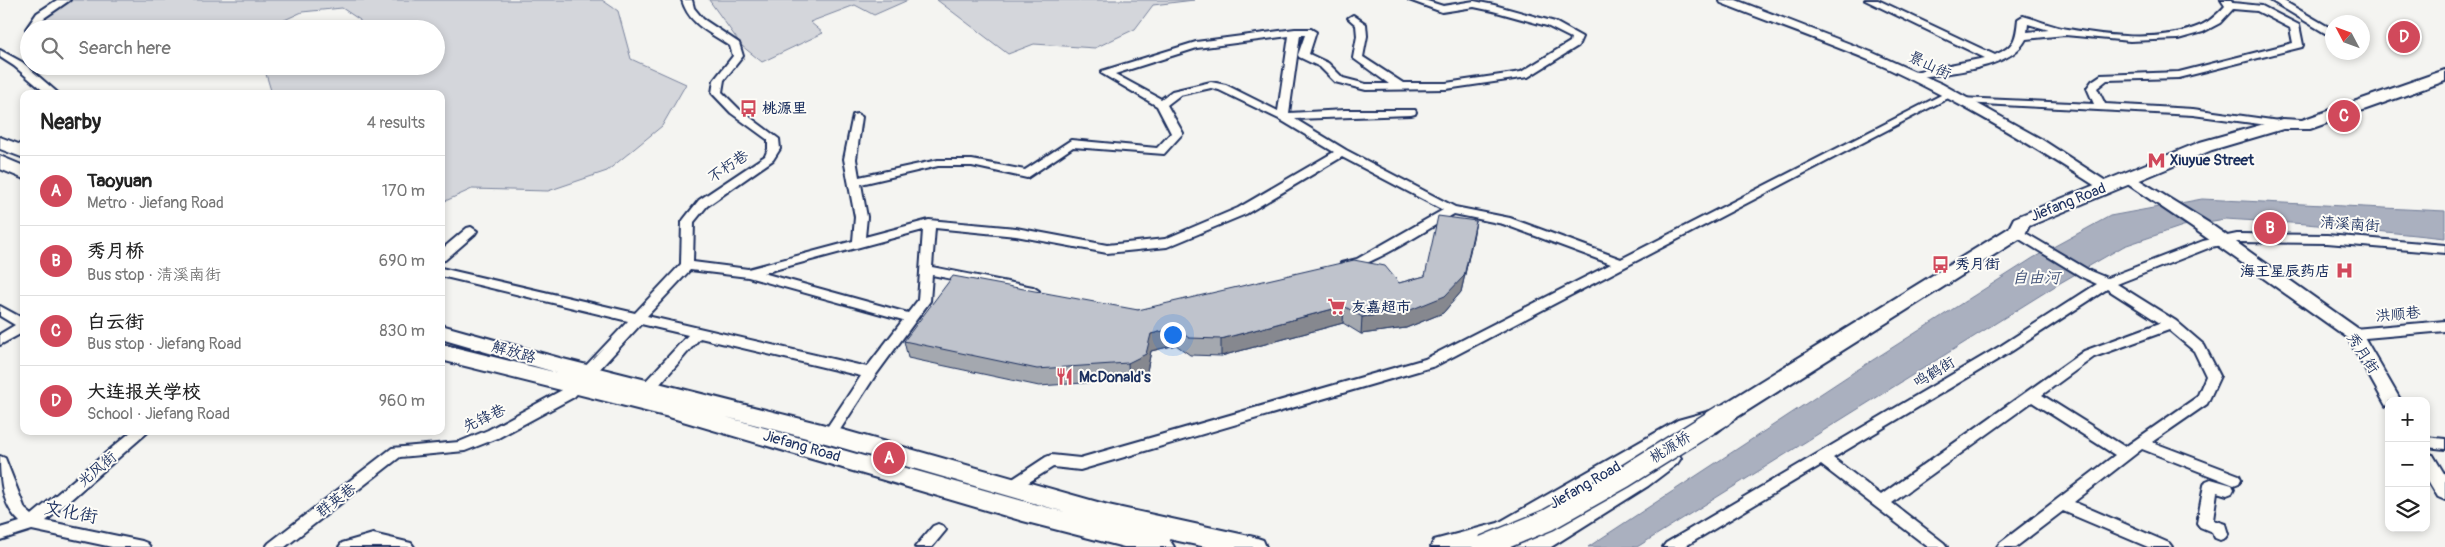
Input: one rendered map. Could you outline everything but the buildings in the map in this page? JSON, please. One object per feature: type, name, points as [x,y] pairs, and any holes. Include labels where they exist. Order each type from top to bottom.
[{"type":"main road","name":"Jiefang Road","points":[[2282,124],[2290,117],[2445,64]]},
{"type":"main road","name":"Jiefang Road","points":[[1524,547],[1538,543],[1640,480],[1723,415],[2017,232],[2021,222],[2206,146],[2282,124],[2304,125],[2445,75]]},
{"type":"main road","points":[[0,142],[20,151]]},
{"type":"main road","points":[[0,162],[20,171]]},
{"type":"main road","name":"解放路","points":[[445,333],[582,380]]},
{"type":"main road","name":"Jiefang Road","points":[[445,353],[582,380],[648,388],[829,435],[1127,519],[1254,547]]},
{"type":"main road","name":"Jiefang Road","points":[[582,380],[676,411],[1023,511],[1162,547]]},
{"type":"main road","name":"Jiefang Road","points":[[1443,547],[1504,531],[1686,426],[1723,415]]},
{"type":"main road","name":"桃源桥","points":[[1483,547],[1548,520],[1624,477],[1723,415]]},
{"type":"street","points":[[35,20],[56,4],[65,0]]},
{"type":"street","name":"不朽巷","points":[[687,0],[695,18],[735,45],[738,56],[718,80],[717,93],[735,111],[773,139],[774,149],[769,158],[703,203],[688,222],[687,265]]},
{"type":"street","points":[[854,182],[938,163],[972,162],[1027,174],[1071,143],[1160,152],[1177,133],[1161,104],[1106,73],[1196,45],[1295,32],[1311,32],[1303,55],[1324,65],[1339,80],[1366,87],[1403,88],[1446,86],[1524,75],[1574,44],[1577,37],[1551,24],[1494,8],[1474,4],[1442,9],[1414,0]]},
{"type":"street","points":[[1870,0],[1996,59]]},
{"type":"street","points":[[2275,0],[2325,29]]},
{"type":"street","name":"景山街","points":[[1732,1],[1913,75],[1957,97],[2047,148],[2107,186]]},
{"type":"street","points":[[1913,75],[1996,59],[2011,53],[2020,41],[2023,19],[2065,32],[2120,38],[2177,35],[2201,30],[2217,21],[2228,3],[2259,8],[2295,27],[2298,45],[2179,75],[2105,77],[2096,82],[2092,88],[2101,108]]},
{"type":"street","points":[[1353,18],[1360,24],[1362,36],[1358,58],[1403,88]]},
{"type":"street","points":[[1283,117],[1295,32]]},
{"type":"street","points":[[2021,36],[2065,32]]},
{"type":"street","points":[[0,53],[20,67]]},
{"type":"street","points":[[32,75],[49,90]]},
{"type":"street","points":[[1161,104],[1176,93],[1211,85],[1222,87],[1283,117],[1342,152],[1452,210],[1506,221],[1622,264]]},
{"type":"street","points":[[1013,486],[1051,461],[1080,464],[1430,363],[1622,264],[1957,97],[2101,108],[2193,112],[2282,124]]},
{"type":"street","points":[[1283,117],[1345,113],[1411,112]]},
{"type":"street","points":[[857,117],[850,159],[861,218],[859,242]]},
{"type":"street","points":[[748,273],[929,224],[1016,232],[1107,249],[1167,243],[1242,211],[1342,152]]},
{"type":"street","name":"秀月街","points":[[2128,178],[2203,227],[2354,334],[2390,397]]},
{"type":"street","points":[[1333,268],[1361,262],[1452,210]]},
{"type":"street","points":[[829,435],[870,373],[924,301],[929,224]]},
{"type":"street","points":[[445,254],[471,231]]},
{"type":"street","points":[[2005,547],[2125,454],[2202,400],[2213,376],[2199,348],[2171,324],[2107,283],[2086,274],[2037,246],[2017,232]]},
{"type":"street","name":"清溪南街","points":[[2220,240],[2253,237],[2330,238],[2445,249]]},
{"type":"street","name":"鸣鹤街","points":[[1671,547],[2007,348],[2107,283],[2220,240]]},
{"type":"street","points":[[582,380],[636,318],[687,265],[748,273],[912,318]]},
{"type":"street","points":[[926,270],[1041,292]]},
{"type":"street","points":[[445,273],[870,373]]},
{"type":"street","points":[[0,310],[20,323]]},
{"type":"street","points":[[1880,503],[2089,354],[2171,324]]},
{"type":"street","name":"洪顺巷","points":[[2354,334],[2445,326]]},
{"type":"street","points":[[0,340],[20,328]]},
{"type":"street","points":[[648,388],[697,333]]},
{"type":"street","name":"先锋巷","points":[[397,452],[460,448],[493,434],[569,394],[582,380]]},
{"type":"street","points":[[2032,395],[2125,454]]},
{"type":"street","name":"光风街","points":[[0,534],[32,524],[137,435]]},
{"type":"street","points":[[2430,442],[2445,444]]},
{"type":"street","points":[[2140,443],[2230,484],[2211,485],[2205,523],[2220,528],[2220,534]]},
{"type":"street","name":"群英巷","points":[[274,547],[397,452]]},
{"type":"street","points":[[1822,458],[1939,547]]},
{"type":"street","name":"文化街","points":[[0,462],[19,512],[32,524],[142,547]]},
{"type":"street","points":[[2430,467],[2445,492]]},
{"type":"street","points":[[2062,504],[2164,547]]},
{"type":"street","points":[[923,547],[938,530]]},
{"type":"street","points":[[347,547],[370,543],[406,547]]},
{"type":"shaded area","points":[[71,0],[602,0],[618,11],[631,59],[686,84],[662,126],[607,171],[548,191],[472,189],[445,201],[445,90],[271,90],[266,75],[445,75],[445,20],[360,20],[342,8],[302,12],[285,20],[41,20]]},
{"type":"shaded area","points":[[709,0],[908,0],[874,15],[855,5],[810,22],[823,33],[762,62],[742,46]]},
{"type":"shaded area","points":[[937,0],[1194,0],[1153,5],[1135,29],[1095,48],[1034,44],[1008,54]]},
{"type":"water","name":"自由河","points":[[2202,199],[2445,211],[2445,238],[2307,224],[2225,219],[2183,226],[2124,246],[2060,283],[1637,547],[1588,547],[1854,372],[2033,258],[2110,216]]},
{"type":"place","name":"大连报关学校","points":[[2404,37]]},
{"type":"place","name":"桃源里","points":[[748,108]]},
{"type":"place","name":"白云街","points":[[2344,116]]},
{"type":"place","name":"Xiuyue Street","points":[[2156,160]]},
{"type":"place","name":"秀月桥","points":[[2270,228]]},
{"type":"place","name":"秀月街","points":[[1941,264]]},
{"type":"place","name":"海王星辰药店","points":[[2344,271]]},
{"type":"place","name":"友嘉超市","points":[[1337,307]]},
{"type":"place","name":"McDonald's","points":[[1065,377]]},
{"type":"place","name":"Taoyuan","points":[[889,458]]}]
